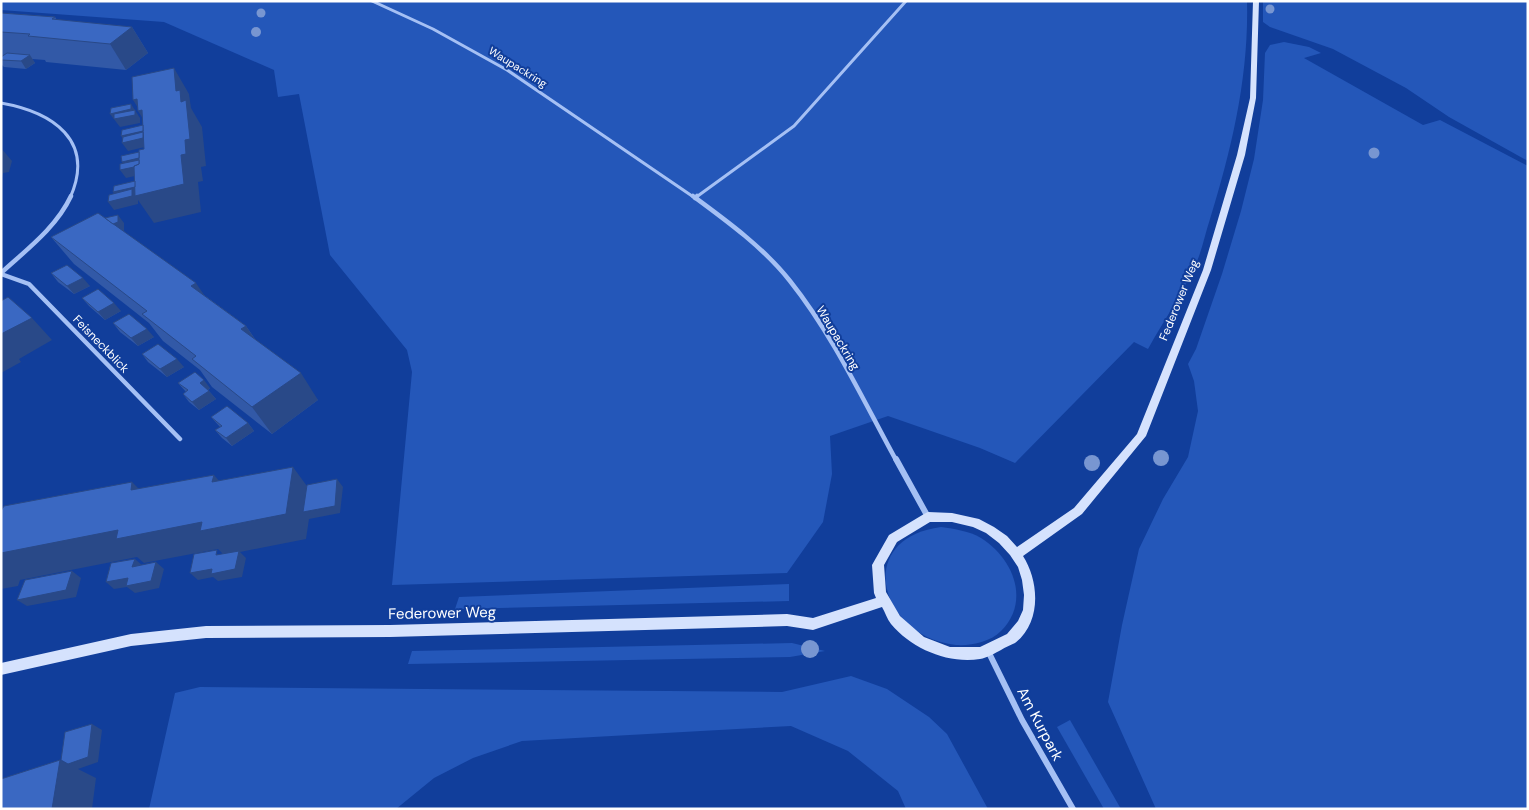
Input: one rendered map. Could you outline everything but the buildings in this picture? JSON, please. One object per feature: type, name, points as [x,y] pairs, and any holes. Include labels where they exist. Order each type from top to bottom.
[{"type":"street","name":"Waupackring","points":[[372,1],[433,30],[507,70],[694,198],[758,248],[789,280],[817,319],[928,517]]},
{"type":"street","points":[[694,198],[794,126],[906,1]]},
{"type":"street","name":"Federower Weg","points":[[1016,554],[1078,511],[1141,436],[1207,270],[1241,154],[1253,98],[1256,1]]},
{"type":"street","name":"Feisneckblick","points":[[1,103],[34,111],[54,121],[68,133],[78,152],[78,176],[68,202],[41,237],[1,274],[29,284],[180,439]]},
{"type":"street","points":[[928,517],[955,517],[990,529],[1004,540],[1016,554],[1029,580],[1030,608],[1025,621],[1017,632],[1006,642],[988,650],[962,654],[929,647],[901,628],[883,602],[878,584],[878,567],[883,551],[892,537],[905,526],[928,517]]},
{"type":"street","name":"Federower Weg","points":[[1,669],[131,640],[206,632],[390,631],[787,620],[813,624],[883,602]]},
{"type":"street","name":"Am Kurpark","points":[[988,650],[1022,720],[1072,809]]},
{"type":"shaded area","points":[[1,1],[1247,1],[1247,29],[1242,84],[1232,138],[1202,248],[1184,287],[1148,349],[1134,342],[1015,463],[980,448],[888,416],[830,436],[832,474],[823,522],[787,573],[392,585],[412,372],[407,350],[330,255],[299,94],[278,97],[274,70],[164,22],[1,10]]},
{"type":"shaded area","points":[[1263,1],[1528,1],[1528,161],[1449,117],[1406,88],[1333,49],[1270,27],[1263,22]]},
{"type":"shaded area","points":[[1284,42],[1309,47],[1321,53],[1304,58],[1423,125],[1440,120],[1528,166],[1528,809],[1156,809],[1108,702],[1122,625],[1139,549],[1163,499],[1188,457],[1198,411],[1194,381],[1188,364],[1196,349],[1222,274],[1254,159],[1263,100],[1265,53],[1270,45]]},
{"type":"shaded area","points":[[941,527],[967,532],[981,538],[1002,557],[1009,568],[1016,594],[1015,607],[1010,619],[1001,631],[986,641],[968,645],[956,645],[930,638],[909,625],[895,608],[887,588],[886,568],[895,550],[913,535]]},
{"type":"shaded area","points":[[789,584],[789,601],[455,609],[459,597]]},
{"type":"shaded area","points":[[792,643],[825,651],[790,657],[408,664],[412,651]]},
{"type":"shaded area","points":[[851,676],[887,689],[929,717],[947,734],[988,809],[906,809],[898,791],[848,751],[791,726],[522,741],[473,758],[434,778],[396,809],[149,809],[175,693],[200,687],[782,692]]},
{"type":"shaded area","points":[[1070,720],[1121,809],[1104,809],[1057,727]]}]
